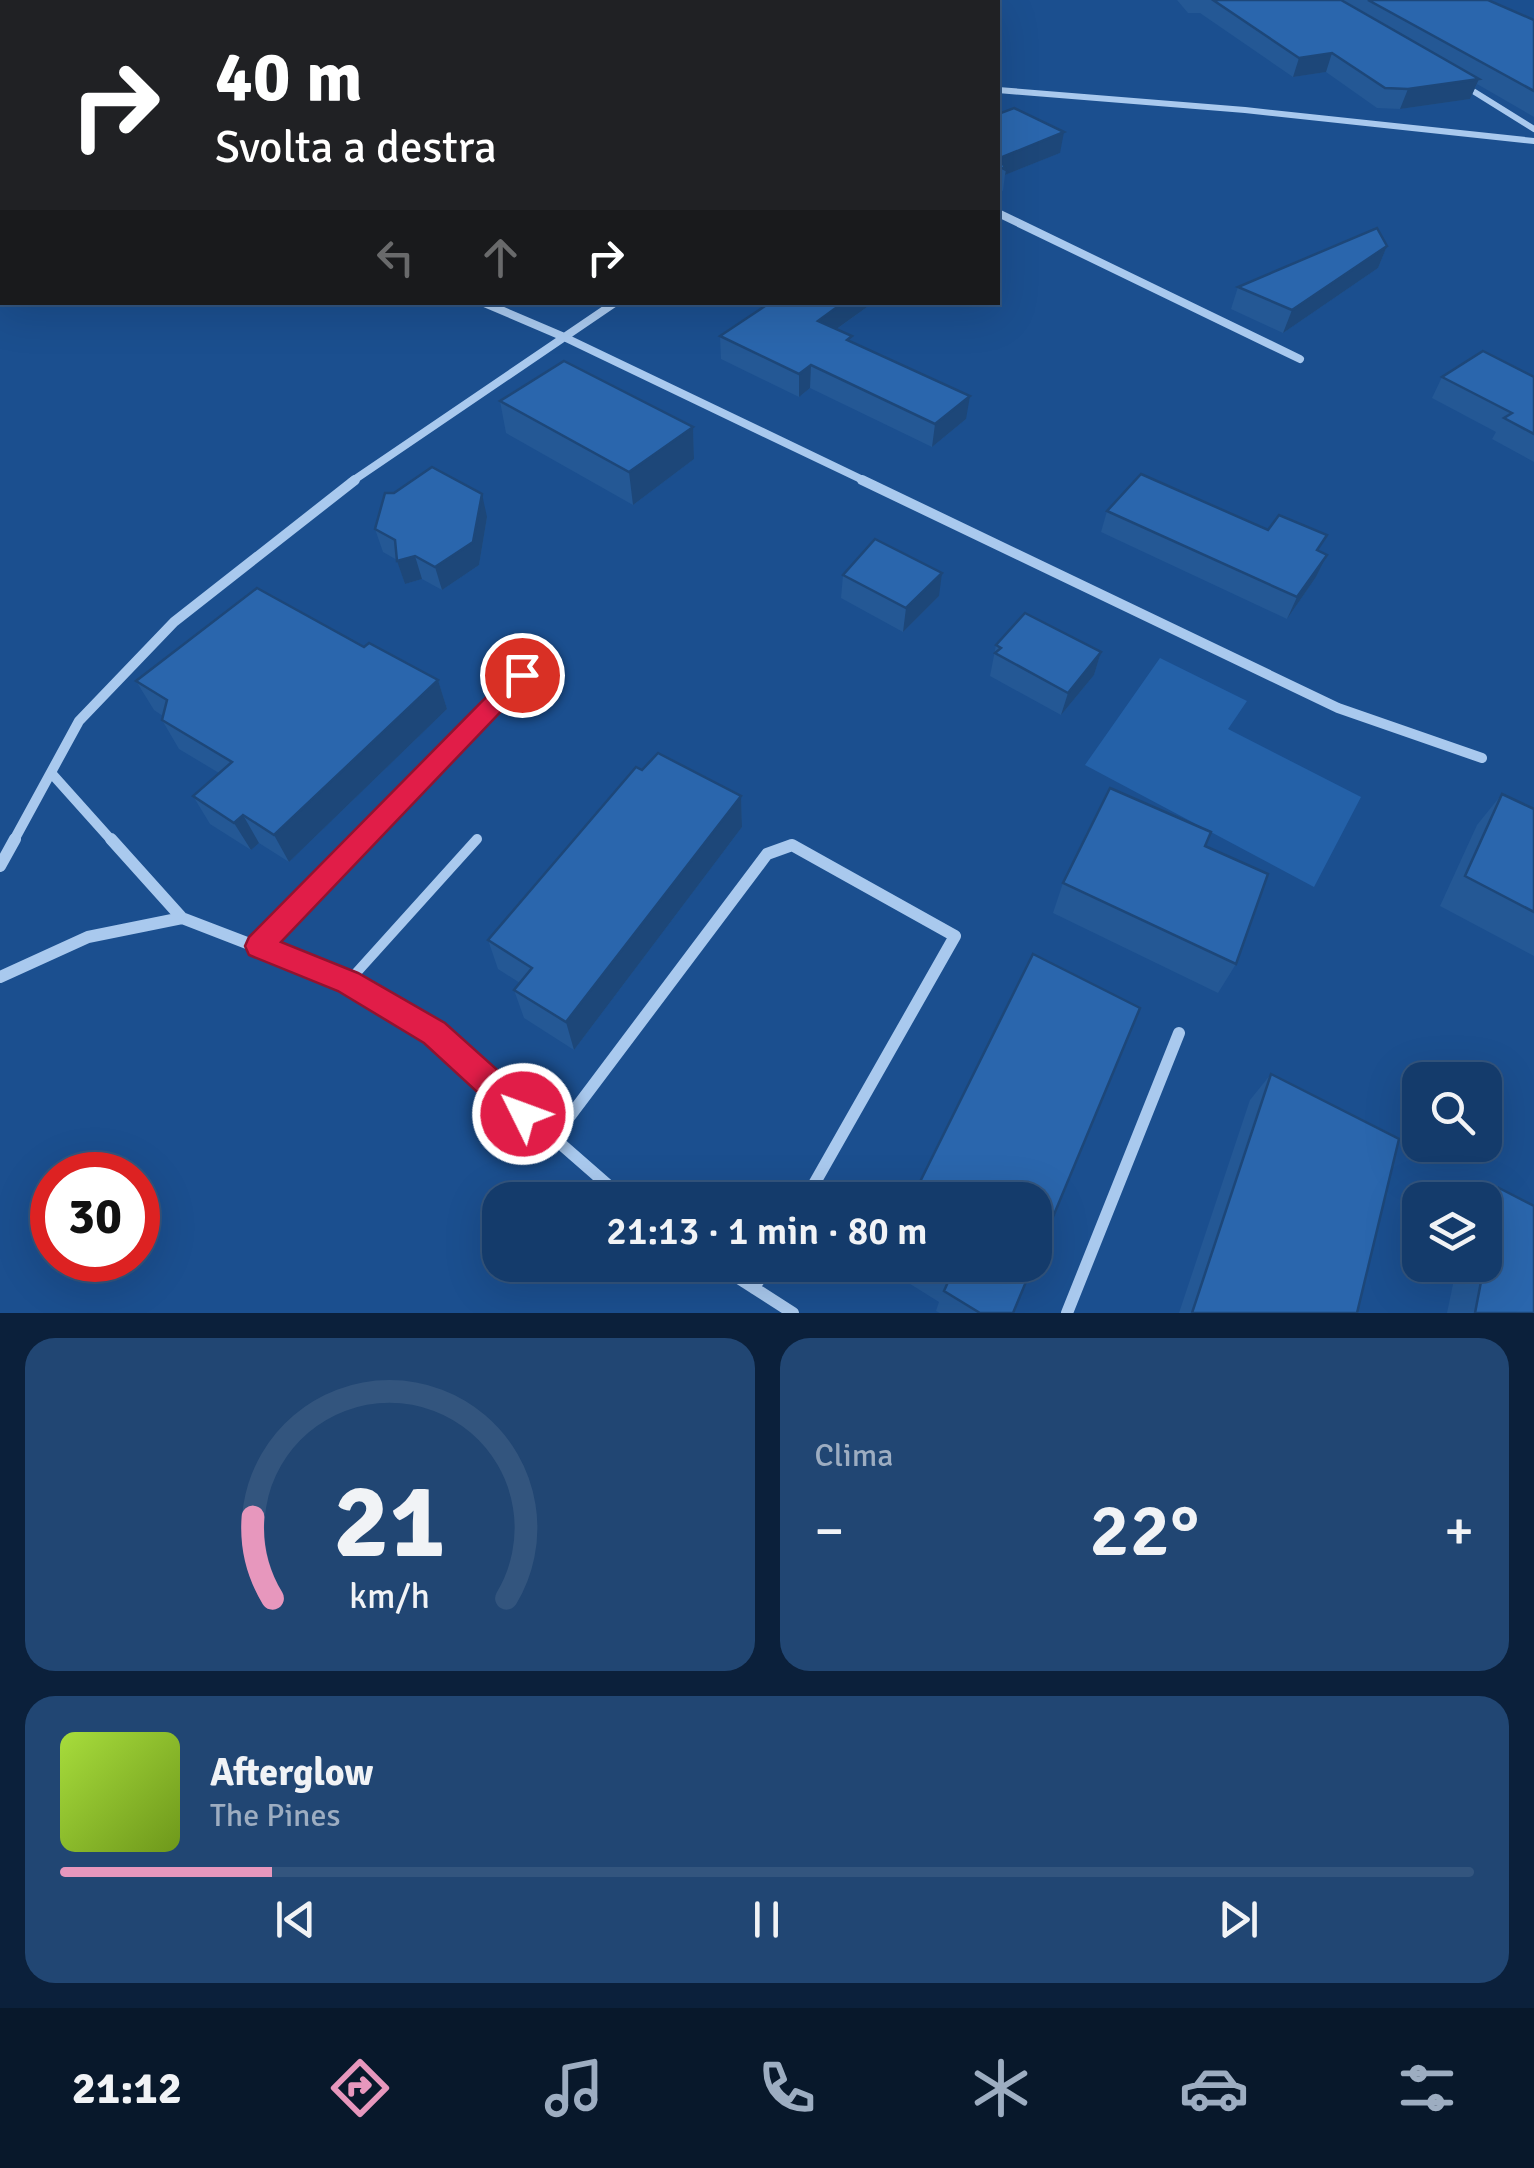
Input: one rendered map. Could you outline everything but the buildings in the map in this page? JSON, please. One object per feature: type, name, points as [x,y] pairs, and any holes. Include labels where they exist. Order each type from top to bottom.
[{"type":"street","points":[[1456,80],[1534,129]]},
{"type":"street","points":[[1000,90],[1245,110],[1534,141]]},
{"type":"street","points":[[1000,214],[1300,359]]},
{"type":"street","points":[[489,305],[564,337],[1338,708],[1482,758]]},
{"type":"street","points":[[0,866],[53,775],[79,721],[174,622],[338,491],[612,305]]},
{"type":"street","points":[[53,775],[182,918]]},
{"type":"street","points":[[552,1140],[767,854],[792,845],[956,936],[814,1182]]},
{"type":"street","points":[[0,977],[62,944],[125,925],[182,918],[348,982],[434,1033],[603,1182]]},
{"type":"street","points":[[1067,1313],[1179,1033]]},
{"type":"street","points":[[745,1282],[793,1313]]},
{"type":"street","points":[[754,1288],[758,1282]]},
{"type":"lane","points":[[259,946],[522,675]]},
{"type":"lane","points":[[348,982],[477,839]]},
{"type":"shaded area","points":[[1160,658],[1247,701],[1228,729],[1361,797],[1314,887],[1085,765]]},
{"type":"route","points":[[522,675],[259,946],[348,982],[434,1033],[523,1114]]}]
